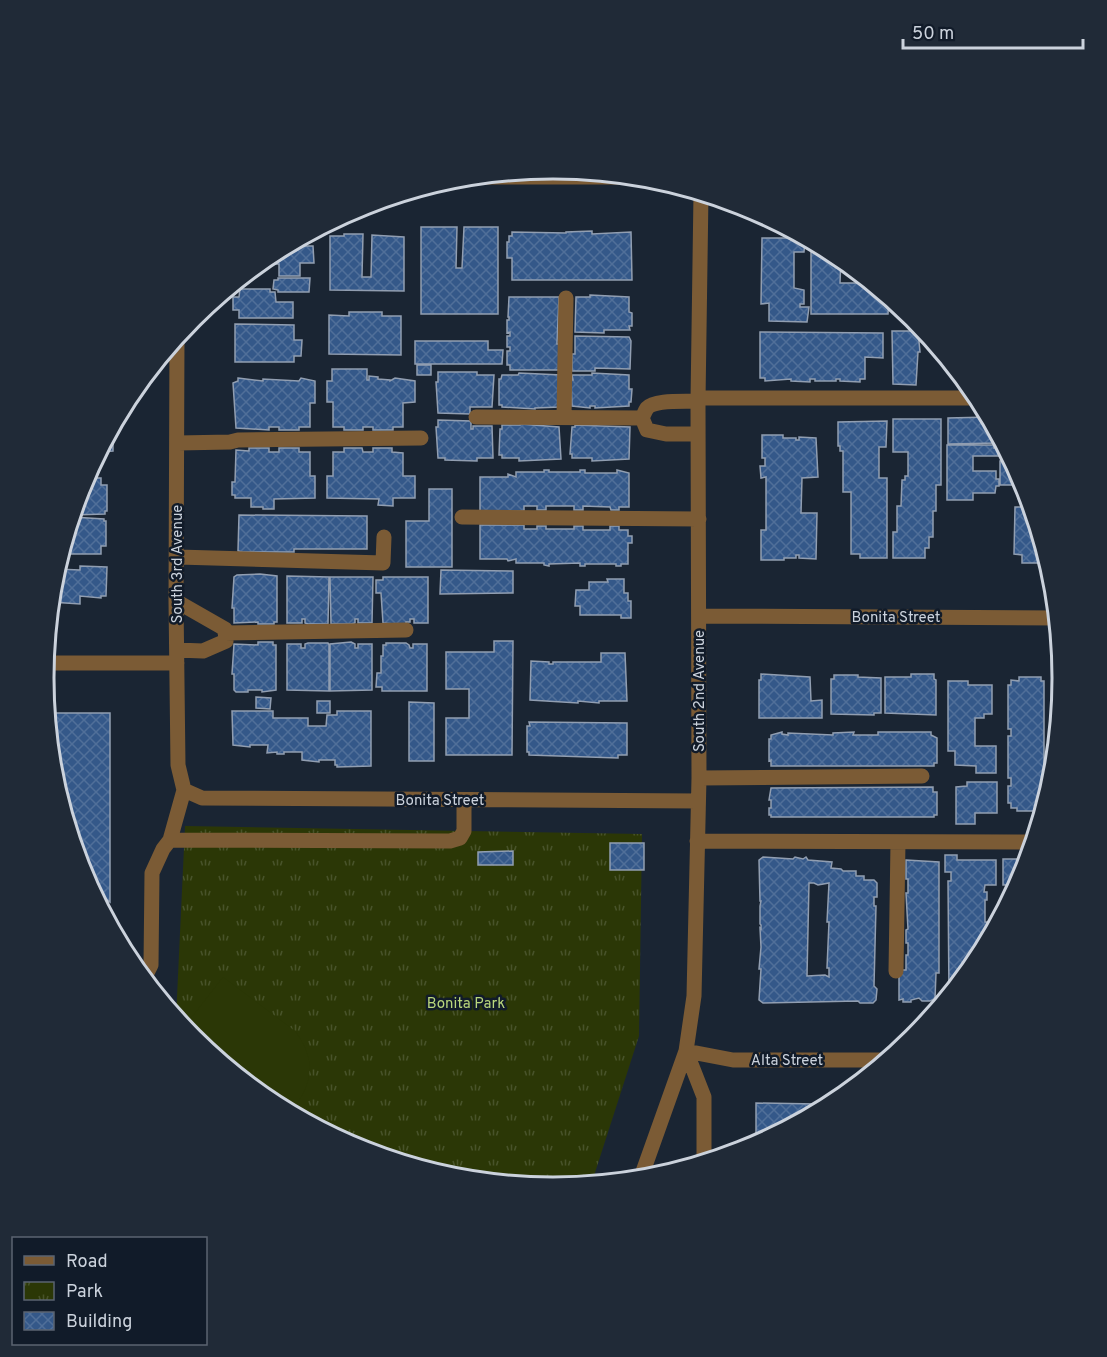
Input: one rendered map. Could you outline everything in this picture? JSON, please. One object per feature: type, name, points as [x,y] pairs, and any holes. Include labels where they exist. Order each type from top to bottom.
[{"type":"street","name":"South 2nd Avenue","points":[[644,1169],[686,1051],[694,996],[699,778],[698,399],[701,202]]},
{"type":"street","points":[[564,417],[566,298]]},
{"type":"street","name":"South 3rd Avenue","points":[[177,350],[178,765],[184,790]]},
{"type":"street","points":[[698,434],[666,434],[647,430],[642,418],[647,408],[653,405],[698,399],[967,398]]},
{"type":"street","points":[[477,417],[642,418]]},
{"type":"street","points":[[178,443],[421,438]]},
{"type":"street","points":[[462,517],[699,519]]},
{"type":"street","points":[[178,557],[383,563],[384,537]]},
{"type":"street","points":[[54,662],[177,656],[203,651],[226,641],[225,629],[176,601]]},
{"type":"street","name":"Bonita Street","points":[[699,616],[1049,618]]},
{"type":"street","points":[[225,633],[406,630]]},
{"type":"street","points":[[699,778],[922,776]]},
{"type":"street","points":[[148,971],[151,965],[152,873],[163,849],[170,840],[184,790]]},
{"type":"street","name":"Bonita Street","points":[[184,790],[202,798],[698,801]]},
{"type":"street","points":[[170,840],[450,842],[460,838],[464,831],[464,800]]},
{"type":"street","points":[[697,841],[1025,842]]},
{"type":"street","points":[[896,971],[898,842]]},
{"type":"street","points":[[686,1051],[704,1097],[704,1154]]},
{"type":"street","name":"Alta Street","points":[[686,1051],[733,1060],[876,1060]]},
{"type":"green space","name":"Bonita Park","points":[[185,826],[642,834],[639,1036],[594,1176],[554,1178],[488,1174],[424,1161],[362,1140],[304,1111],[249,1075],[200,1032],[177,1006]]},
{"type":"green space","points":[[223,977],[295,1031],[307,1053],[309,1063],[307,1083],[295,1106],[249,1075],[189,1020]]},
{"type":"building","points":[[421,227],[457,227],[456,268],[462,268],[464,227],[498,227],[498,314],[421,314]]},
{"type":"building","points":[[592,231],[592,234],[631,232],[632,280],[512,280],[512,258],[507,258],[507,242],[512,232]]},
{"type":"building","points":[[344,234],[363,234],[362,277],[371,277],[372,235],[404,237],[404,291],[330,290],[330,236],[344,236]]},
{"type":"building","points":[[762,238],[788,238],[804,247],[804,252],[794,252],[794,288],[804,290],[804,304],[800,304],[800,307],[809,307],[807,322],[769,321],[769,303],[761,304]]},
{"type":"building","points":[[304,246],[313,246],[314,263],[300,263],[300,276],[279,276],[279,264],[275,264]]},
{"type":"building","points":[[811,251],[841,270],[840,283],[859,283],[888,308],[888,314],[811,314]]},
{"type":"building","points":[[310,278],[309,292],[278,292],[273,289],[274,280]]},
{"type":"building","points":[[241,289],[270,289],[270,292],[275,292],[276,302],[293,302],[293,318],[239,318],[239,310],[233,310],[233,297],[239,297]]},
{"type":"building","points":[[590,295],[629,297],[629,312],[632,313],[630,330],[604,330],[604,333],[575,332],[576,297],[590,297]]},
{"type":"building","points":[[509,297],[559,297],[557,344],[559,344],[559,370],[510,370],[510,365],[507,365],[507,351],[510,351],[510,347],[507,347],[507,336],[510,336],[510,332],[507,333]]},
{"type":"building","points":[[349,312],[382,312],[382,316],[401,316],[401,355],[329,354],[329,315],[349,316]]},
{"type":"building","points":[[235,324],[294,325],[294,340],[302,340],[301,356],[294,356],[294,362],[235,362]]},
{"type":"building","points":[[892,331],[912,331],[919,338],[920,352],[918,352],[916,385],[893,384]]},
{"type":"building","points":[[760,332],[883,333],[883,358],[865,357],[865,379],[860,379],[860,382],[840,381],[840,379],[815,381],[815,379],[810,379],[810,382],[791,381],[791,379],[765,381],[765,378],[760,378]]},
{"type":"building","points":[[575,336],[629,337],[631,341],[630,369],[595,368],[595,371],[572,371]]},
{"type":"building","points":[[415,341],[488,341],[488,350],[503,350],[502,364],[415,364]]},
{"type":"building","points":[[417,365],[431,365],[431,375],[417,375]]},
{"type":"building","points":[[332,369],[367,369],[367,380],[369,376],[390,381],[395,378],[415,381],[415,402],[403,403],[403,427],[393,427],[393,430],[373,430],[373,427],[363,427],[363,430],[344,430],[344,427],[333,427],[333,402],[327,402],[327,381],[332,381]]},
{"type":"building","points":[[438,372],[477,372],[477,375],[494,375],[492,407],[470,407],[470,414],[438,413],[436,382],[438,382]]},
{"type":"building","points":[[519,373],[561,375],[559,407],[535,409],[499,405],[499,379],[502,375],[518,375]]},
{"type":"building","points":[[592,373],[629,375],[629,389],[632,389],[629,406],[595,408],[595,406],[590,406],[590,408],[572,406],[572,375],[592,375]]},
{"type":"building","points":[[238,378],[299,381],[301,378],[315,381],[315,403],[310,403],[310,427],[299,427],[299,430],[279,430],[279,427],[269,427],[269,430],[236,428],[233,383],[238,381]]},
{"type":"building","points":[[979,417],[993,443],[948,444],[948,418]]},
{"type":"building","points":[[893,419],[941,419],[941,485],[936,485],[933,537],[929,537],[929,548],[925,548],[925,558],[893,558],[893,532],[897,532],[897,506],[901,506],[902,480],[908,476],[908,452],[893,452]]},
{"type":"building","points":[[438,420],[471,421],[471,429],[473,426],[492,426],[493,458],[477,458],[477,461],[438,458],[436,427],[438,427]]},
{"type":"building","points":[[887,421],[886,447],[879,447],[879,478],[887,478],[887,558],[860,558],[860,554],[851,554],[851,492],[843,492],[843,451],[840,451],[840,446],[838,446],[838,422]]},
{"type":"building","points":[[502,425],[559,427],[561,459],[519,461],[519,458],[502,458],[502,455],[499,455]]},
{"type":"building","points":[[575,425],[630,427],[629,459],[592,461],[592,458],[572,458],[570,454],[572,427]]},
{"type":"building","points":[[762,435],[783,435],[783,438],[796,438],[796,440],[799,440],[799,437],[816,438],[818,477],[802,478],[801,513],[817,513],[816,559],[799,558],[799,555],[796,555],[796,558],[784,558],[784,560],[761,560],[761,530],[766,530],[766,477],[761,478],[760,466],[765,466],[765,458],[762,458]]},
{"type":"building","points":[[947,445],[994,445],[1000,456],[973,456],[973,471],[996,471],[999,486],[996,486],[995,493],[973,493],[973,500],[947,500]]},
{"type":"building","points":[[249,448],[269,448],[269,452],[279,452],[279,448],[299,448],[299,452],[310,452],[310,476],[315,476],[315,498],[274,499],[274,509],[263,509],[263,507],[251,507],[251,498],[235,498],[235,495],[232,495],[232,482],[235,482],[236,450],[249,451]]},
{"type":"building","points":[[344,448],[362,448],[363,452],[373,452],[373,448],[392,448],[392,452],[403,453],[403,476],[415,476],[415,498],[393,498],[393,506],[378,505],[379,499],[327,498],[327,476],[333,476],[333,452],[344,452]]},
{"type":"building","points":[[1000,461],[1002,461],[1014,485],[1000,485]]},
{"type":"building","points":[[544,470],[617,473],[617,470],[629,473],[629,507],[611,510],[610,507],[583,506],[583,510],[574,510],[574,506],[546,506],[546,510],[537,510],[537,506],[524,506],[524,511],[480,511],[480,477],[508,477],[508,474],[516,477],[516,472],[544,472]]},
{"type":"building","points":[[96,478],[101,478],[101,485],[107,485],[105,514],[82,515]]},
{"type":"building","points":[[429,489],[452,489],[452,567],[406,567],[406,521],[429,521]]},
{"type":"building","points":[[1015,507],[1022,507],[1039,563],[1022,563],[1022,555],[1014,554]]},
{"type":"building","points":[[239,515],[367,516],[367,549],[294,549],[294,552],[238,551]]},
{"type":"building","points":[[81,518],[106,521],[106,546],[101,546],[101,554],[70,554]]},
{"type":"building","points":[[480,525],[524,525],[524,529],[546,526],[546,529],[574,529],[574,526],[583,526],[583,530],[610,530],[610,526],[619,526],[619,530],[628,530],[628,536],[632,536],[632,543],[628,543],[628,564],[621,564],[621,566],[585,564],[585,566],[580,566],[580,563],[549,564],[549,566],[544,563],[516,563],[516,559],[508,561],[507,559],[480,559]]},
{"type":"building","points":[[80,566],[107,567],[106,596],[101,596],[101,598],[80,596],[80,604],[60,603],[67,569],[80,570]]},
{"type":"building","points":[[441,570],[513,571],[513,593],[440,594]]},
{"type":"building","points":[[260,574],[277,576],[277,622],[274,624],[234,623],[234,608],[232,608],[234,577]]},
{"type":"building","points":[[287,576],[329,577],[328,624],[308,624],[305,623],[305,619],[302,619],[302,623],[287,623]]},
{"type":"building","points":[[330,577],[373,577],[372,623],[358,623],[358,619],[355,619],[355,623],[351,624],[331,624]]},
{"type":"building","points":[[383,577],[428,577],[428,623],[414,623],[414,619],[410,619],[406,625],[383,623],[381,593],[376,593],[376,580],[383,580]]},
{"type":"building","points":[[607,579],[624,579],[624,593],[628,593],[628,601],[631,601],[631,618],[621,618],[621,615],[580,615],[580,606],[575,606],[576,590],[589,590],[589,582],[608,582]]},
{"type":"building","points":[[494,641],[513,641],[512,755],[446,755],[446,718],[469,718],[469,689],[446,689],[446,652],[494,652]]},
{"type":"building","points":[[258,642],[273,642],[273,645],[276,645],[276,690],[236,692],[234,674],[232,674],[234,644],[258,645]]},
{"type":"building","points":[[351,642],[355,644],[355,648],[358,648],[358,644],[372,644],[372,690],[330,691],[330,644]]},
{"type":"building","points":[[328,643],[329,645],[329,691],[287,690],[287,644],[301,644],[301,648],[305,648],[305,644]]},
{"type":"building","points":[[406,643],[410,648],[413,648],[413,644],[427,644],[427,691],[382,691],[382,687],[376,687],[377,673],[381,673],[383,645]]},
{"type":"building","points":[[601,653],[625,653],[627,701],[599,701],[599,703],[578,701],[578,703],[530,700],[531,661],[549,662],[549,664],[553,662],[601,662]]},
{"type":"building","points":[[761,674],[810,677],[811,701],[822,700],[822,718],[759,718]]},
{"type":"building","points":[[911,674],[934,674],[936,715],[885,713],[885,677],[911,677]]},
{"type":"building","points":[[834,675],[881,678],[881,713],[874,713],[874,715],[831,714],[831,679],[834,679]]},
{"type":"building","points":[[1019,677],[1041,677],[1041,681],[1044,681],[1044,771],[1035,811],[1017,811],[1017,808],[1011,808],[1011,803],[1008,803],[1008,786],[1011,786],[1011,778],[1008,778],[1008,736],[1011,736],[1011,729],[1008,729],[1008,685],[1011,685],[1011,680],[1019,681]]},
{"type":"building","points":[[948,681],[968,681],[968,685],[992,685],[992,714],[984,714],[984,718],[975,718],[975,746],[996,746],[996,773],[976,773],[976,766],[955,765],[955,751],[948,751]]},
{"type":"building","points":[[256,697],[271,698],[270,709],[256,708]]},
{"type":"building","points":[[317,701],[330,701],[330,713],[317,713]]},
{"type":"building","points":[[409,702],[434,703],[434,761],[409,761]]},
{"type":"building","points":[[232,711],[273,711],[273,718],[308,718],[308,726],[326,726],[327,715],[337,715],[337,711],[371,711],[371,766],[337,767],[335,760],[319,760],[319,762],[302,760],[302,752],[267,753],[268,745],[250,745],[250,747],[233,745]]},
{"type":"building","points":[[55,713],[110,713],[110,902],[106,900],[92,870],[71,808],[58,744]]},
{"type":"building","points":[[529,722],[627,723],[627,755],[618,755],[618,758],[529,755],[527,726],[530,726]]},
{"type":"building","points":[[782,732],[788,735],[788,733],[833,735],[833,733],[854,732],[853,735],[878,735],[878,732],[931,732],[931,735],[937,738],[937,763],[934,763],[934,766],[771,766],[769,739],[771,735]]},
{"type":"building","points":[[967,782],[997,782],[997,813],[975,813],[975,824],[956,824],[956,787],[967,786]]},
{"type":"building","points":[[933,787],[933,792],[937,792],[937,815],[934,817],[771,817],[769,815],[771,788]]},
{"type":"building","points":[[610,843],[644,843],[644,870],[610,870]]},
{"type":"building","points":[[513,851],[513,865],[478,865],[478,852]]},
{"type":"building","points":[[945,855],[957,855],[957,860],[996,860],[996,885],[985,885],[984,892],[987,892],[987,900],[985,900],[987,926],[949,984],[948,881],[951,881],[951,872],[945,872]]},
{"type":"building","points":[[763,857],[803,859],[806,857],[808,860],[832,862],[831,868],[856,871],[856,876],[864,876],[864,880],[874,880],[877,883],[877,897],[874,897],[874,906],[876,906],[874,986],[877,989],[876,1000],[873,1003],[858,1001],[763,1003],[759,1000],[761,901],[759,860]],"holes":[[[809,883],[818,885],[829,883],[827,922],[829,922],[827,968],[829,968],[829,977],[825,975],[807,976]]]},
{"type":"building","points":[[1003,859],[1019,859],[1008,885],[1003,885]]},
{"type":"building","points":[[906,860],[939,862],[939,973],[936,973],[935,999],[930,1001],[922,1001],[919,998],[911,1002],[899,1000],[899,970],[906,970],[906,955],[908,955]]},
{"type":"building","points":[[756,1103],[815,1104],[803,1111],[756,1135]]}]
